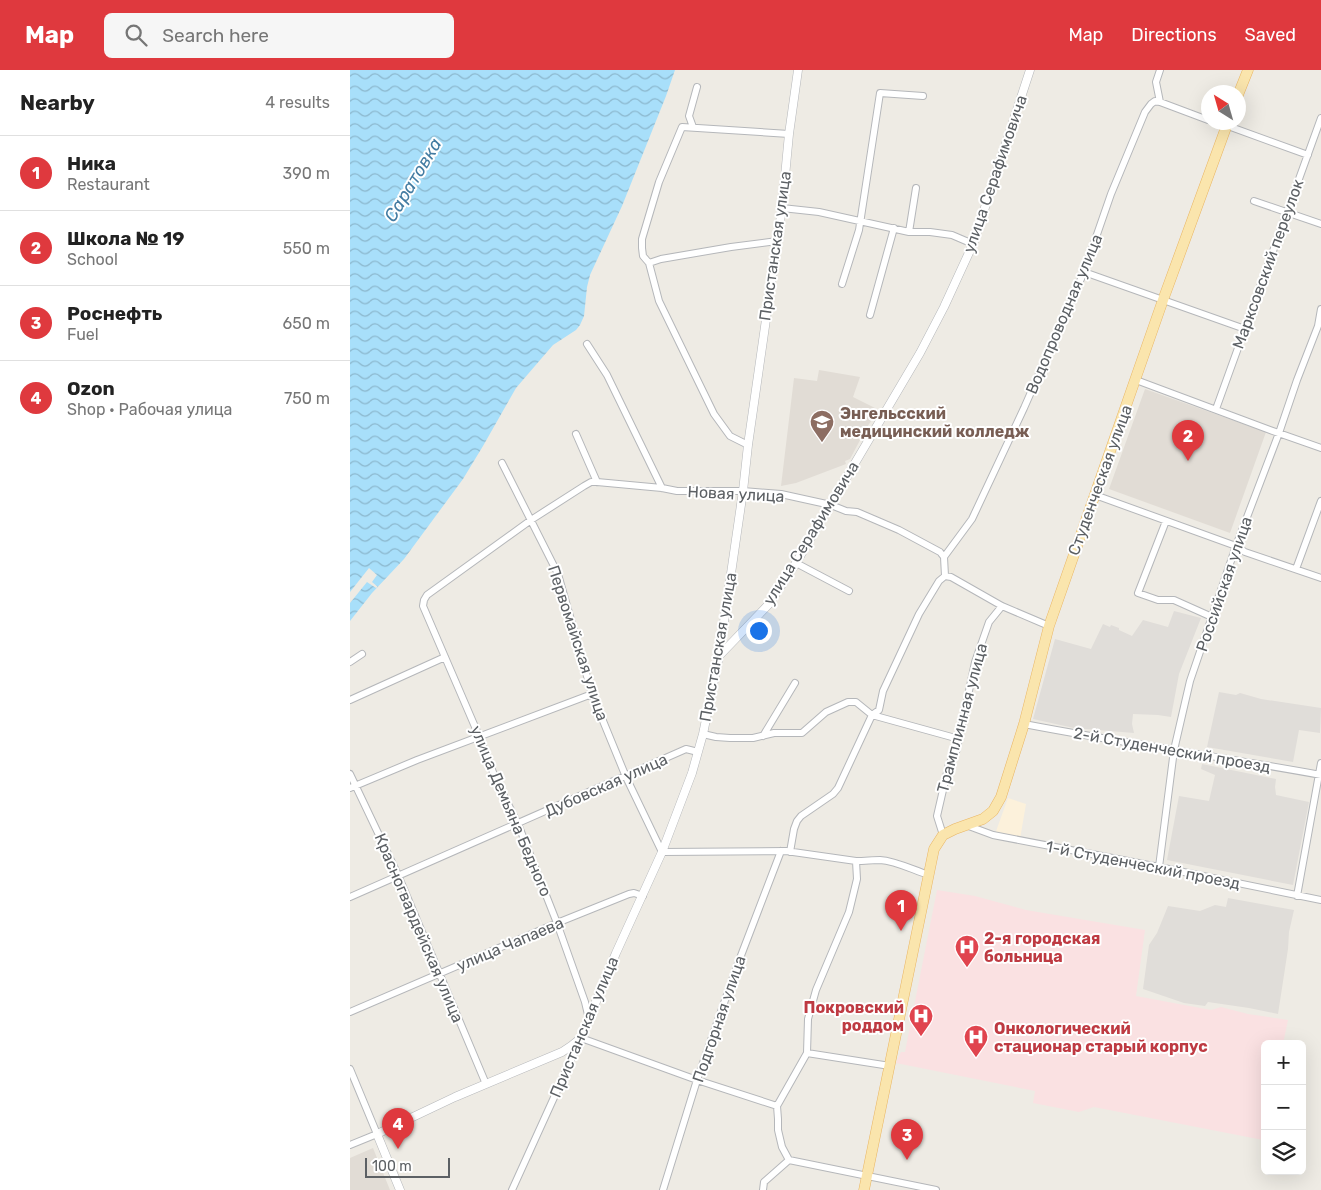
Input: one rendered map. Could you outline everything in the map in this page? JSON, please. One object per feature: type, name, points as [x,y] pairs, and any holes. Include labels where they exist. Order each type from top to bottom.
[{"type":"main road","points":[[1242,85],[1248,70]]},
{"type":"main road","name":"Студенческая улица","points":[[943,835],[983,819],[994,811],[1001,798],[1024,724],[1049,626],[1222,130]]},
{"type":"main road","points":[[864,1190],[934,849],[943,835]]},
{"type":"street","name":"Пристанская улица","points":[[512,1190],[662,852],[692,773],[703,734],[719,656],[743,491],[782,208],[789,134],[798,70]]},
{"type":"street","name":"улица Серафимовича","points":[[719,656],[769,604],[831,505],[920,353],[973,244],[1030,70]]},
{"type":"street","points":[[1160,70],[1156,82],[1160,102],[1201,117]]},
{"type":"street","points":[[693,127],[689,116],[697,87]]},
{"type":"street","points":[[842,284],[859,230],[880,93],[923,96]]},
{"type":"street","name":"Водопроводная улица","points":[[944,558],[972,519],[1024,408],[1084,272],[1112,194],[1145,112],[1155,101],[1160,102]]},
{"type":"street","name":"Марксовский переулок","points":[[1216,410],[1321,118]]},
{"type":"street","points":[[748,445],[730,436],[714,414],[659,301],[649,263],[643,256],[642,239],[659,182],[682,127],[789,134]]},
{"type":"street","points":[[1240,130],[1308,155]]},
{"type":"street","points":[[909,232],[916,188]]},
{"type":"street","points":[[1254,201],[1321,224]]},
{"type":"street","points":[[782,208],[819,212],[909,232],[952,235],[973,244]]},
{"type":"street","points":[[870,315],[894,228]]},
{"type":"street","points":[[649,263],[660,259],[722,248],[777,241]]},
{"type":"street","points":[[1084,272],[1245,330]]},
{"type":"street","name":"Российская улица","points":[[1159,867],[1174,750],[1190,681],[1236,546],[1318,326],[1321,310]]},
{"type":"street","points":[[587,344],[606,375],[662,488]]},
{"type":"street","points":[[1136,380],[1321,448]]},
{"type":"street","points":[[576,434],[597,482]]},
{"type":"street","name":"Первомайская улица","points":[[502,463],[558,574],[592,694],[626,777],[662,852]]},
{"type":"street","name":"Новая улица","points":[[423,606],[427,595],[531,520],[591,482],[677,491],[743,491],[782,494],[857,512],[899,530],[940,552],[944,558]]},
{"type":"street","points":[[1095,494],[1236,546],[1244,552],[1321,578]]},
{"type":"street","points":[[1296,569],[1321,501]]},
{"type":"street","points":[[1166,520],[1138,593],[1158,600],[1174,600],[1212,617]]},
{"type":"street","points":[[944,558],[945,576]]},
{"type":"street","points":[[796,563],[850,591]]},
{"type":"street","points":[[945,576],[1002,606],[1049,626]]},
{"type":"street","points":[[790,852],[797,821],[801,816],[833,794],[838,788],[872,715],[879,710],[883,692],[919,614],[939,581],[945,576]]},
{"type":"street","name":"улица Демьяна Бедного","points":[[423,606],[496,780],[518,824],[557,923],[585,1002],[589,1020]]},
{"type":"street","name":"Трамплинная улица","points":[[943,835],[936,816],[949,764],[956,752],[975,662],[989,622],[1002,606]]},
{"type":"street","points":[[350,662],[362,654]]},
{"type":"street","points":[[350,700],[445,657]]},
{"type":"street","points":[[763,736],[795,683]]},
{"type":"street","points":[[353,787],[417,760],[592,694]]},
{"type":"street","points":[[703,734],[730,738],[753,738],[774,733],[802,733],[826,712],[848,702],[856,702],[872,715],[959,739]]},
{"type":"street","name":"2-й Студенческий проезд","points":[[1024,724],[1137,745],[1320,775]]},
{"type":"street","name":"Дубовская улица","points":[[350,897],[686,749],[698,752]]},
{"type":"street","points":[[1297,896],[1321,763]]},
{"type":"street","name":"Красногвардейская улица","points":[[350,774],[353,787],[398,875],[486,1084]]},
{"type":"street","name":"1-й Студенческий проезд","points":[[966,825],[993,836],[1321,900]]},
{"type":"street","points":[[662,852],[781,851],[867,862],[879,860],[892,862],[929,875]]},
{"type":"street","name":"Подгорная улица","points":[[663,1190],[697,1080],[737,966],[781,851]]},
{"type":"street","points":[[856,860],[857,880],[849,912],[816,990],[808,1019],[807,1052],[777,1106],[778,1130],[782,1148],[789,1160],[936,1190]]},
{"type":"street","name":"улица Чапаева","points":[[350,1012],[629,894],[634,893],[643,896]]},
{"type":"street","points":[[350,1145],[562,1052],[581,1038],[697,1080],[777,1106]]},
{"type":"street","points":[[807,1052],[890,1066]]},
{"type":"street","points":[[350,1069],[400,1190]]},
{"type":"street","points":[[762,1190],[764,1182],[789,1160]]},
{"type":"shaded area","name":"Энгельсский медицинский колледж","points":[[819,370],[860,377],[853,397],[881,411],[876,414],[867,427],[850,459],[845,461],[846,464],[796,483],[781,486],[794,378],[817,381]]},
{"type":"shaded area","points":[[1145,389],[1266,432],[1230,533],[1109,489]]},
{"type":"shaded area","points":[[1174,611],[1201,618],[1179,674],[1171,717],[1133,714],[1132,724],[1134,733],[1074,728],[1033,719],[1055,639],[1091,649],[1103,624],[1119,628],[1119,630],[1132,636],[1143,620],[1168,627]]},
{"type":"shaded area","points":[[1219,692],[1236,695],[1240,693],[1261,699],[1321,708],[1320,733],[1299,730],[1293,762],[1207,747]]},
{"type":"shaded area","points":[[1202,764],[1276,779],[1276,795],[1309,802],[1293,885],[1167,860],[1179,796],[1209,801],[1215,775],[1201,769]]},
{"type":"shaded area","points":[[1008,798],[1026,804],[1020,839],[995,834]]},
{"type":"shaded area","points":[[937,890],[975,896],[1026,910],[1145,930],[1136,996],[1211,1010],[1221,1007],[1248,1014],[1288,1020],[1284,1040],[1261,1040],[1261,1140],[1094,1107],[1079,1112],[1033,1103],[1035,1091],[896,1063],[901,1052],[905,1052]]},
{"type":"shaded area","points":[[1228,898],[1294,910],[1289,932],[1278,1014],[1208,1002],[1205,1006],[1184,1003],[1143,989],[1149,945],[1157,933],[1168,906],[1200,911],[1215,905],[1226,907]]},
{"type":"shaded area","points":[[373,1148],[390,1190],[350,1190],[350,1158]]},
{"type":"water","name":"Саратовка","points":[[350,70],[675,70],[622,206],[590,275],[584,316],[580,325],[576,330],[553,345],[516,388],[463,479],[404,559],[372,593],[350,621]]},
{"type":"pier","points":[[369,568],[377,575],[372,582],[378,587],[376,588],[367,582],[350,603],[350,592]]},
{"type":"place","name":"Энгельсский медицинский колледж","points":[[822,443]]},
{"type":"place","name":"Школа № 19","points":[[1188,461]]},
{"type":"place","name":"Ника","points":[[901,931]]},
{"type":"place","name":"2-я городская больница","points":[[967,968]]},
{"type":"place","name":"Покровский роддом","points":[[921,1037]]},
{"type":"place","name":"Онкологический стационар старый корпус","points":[[976,1058]]},
{"type":"place","name":"Ozon","points":[[398,1149]]},
{"type":"place","name":"Роснефть","points":[[907,1160]]}]
